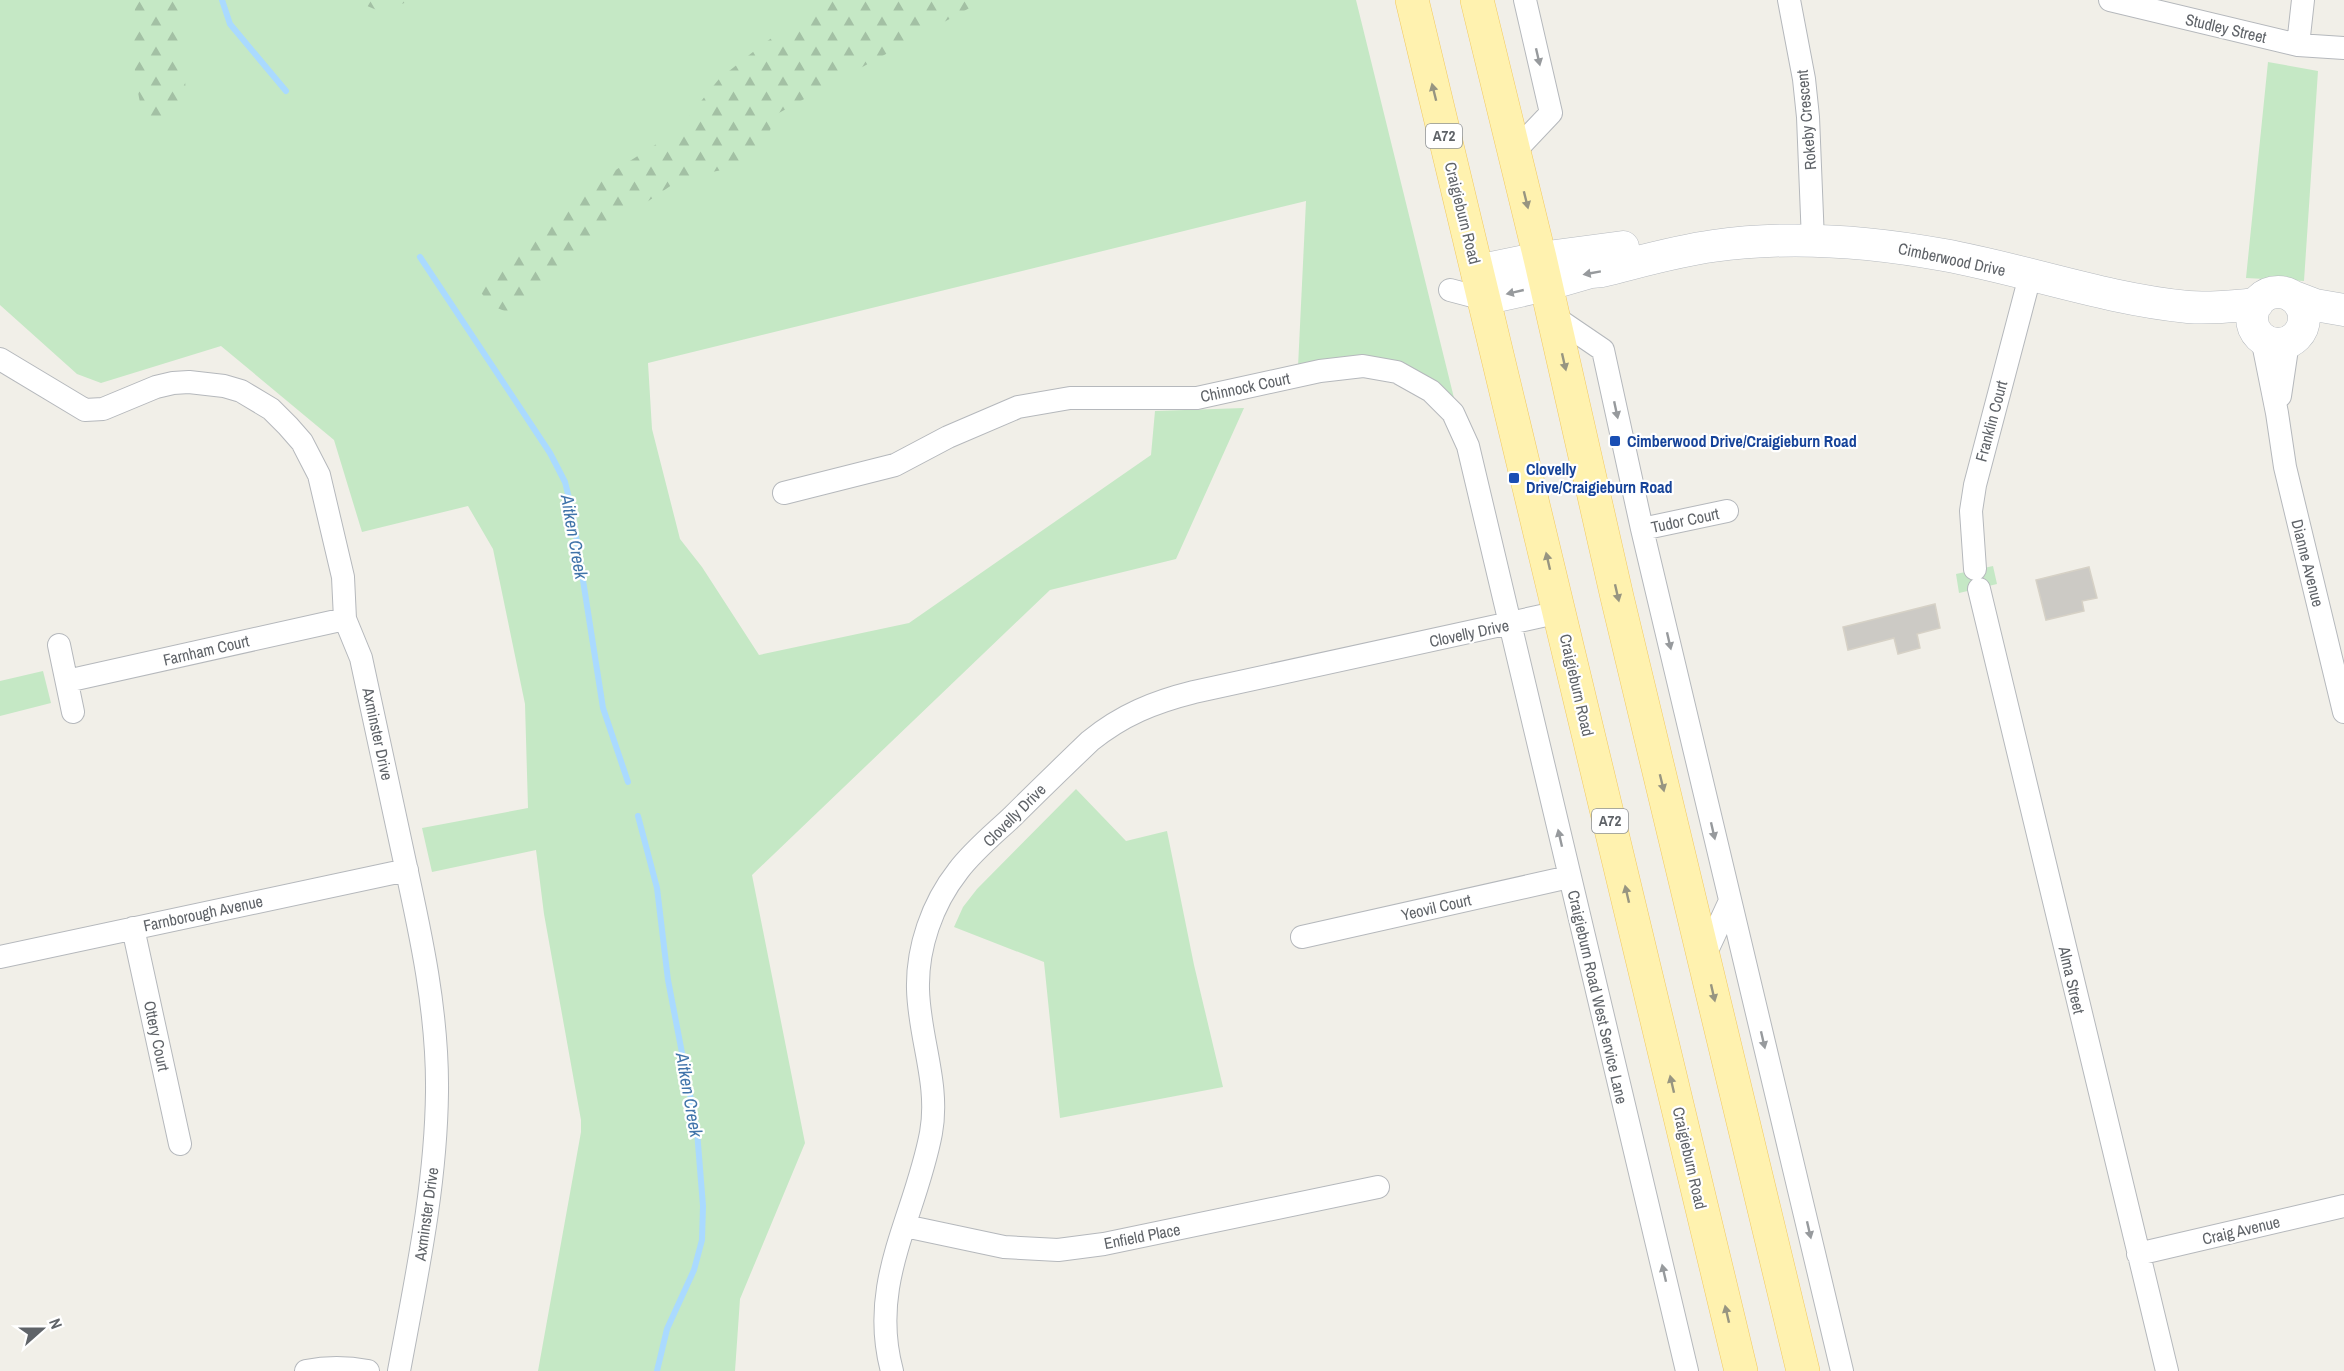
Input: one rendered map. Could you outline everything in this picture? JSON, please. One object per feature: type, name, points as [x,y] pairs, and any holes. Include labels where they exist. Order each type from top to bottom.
[{"type":"main road","name":"Craigieburn Road","points":[[1412,0],[1741,1371]]},
{"type":"main road","points":[[1478,0],[1543,271],[1617,597],[1803,1371]]},
{"type":"street","points":[[1514,152],[1551,113],[1525,0]]},
{"type":"street","name":"Rokeby Crescent","points":[[1789,0],[1804,79],[1808,117],[1813,241]]},
{"type":"street","name":"Studley Street","points":[[2110,0],[2298,45],[2344,48]]},
{"type":"street","points":[[2298,45],[2304,0]]},
{"type":"street","name":"Cimberwood Drive","points":[[1481,285],[1543,271],[1602,271],[1711,246],[1772,241],[1852,242],[1892,246],[1979,262],[2093,291],[2190,307],[2272,330],[2344,322]]},
{"type":"street","name":"Franklin Court","points":[[1977,579],[1971,511],[1975,485],[2030,276]]},
{"type":"street","points":[[2272,330],[2270,294],[2278,292],[2315,305],[2344,310]]},
{"type":"street","points":[[1553,316],[1603,350],[1642,529],[1842,1371]]},
{"type":"street","name":"Dianne Avenue","points":[[2272,330],[2277,413],[2285,467],[2344,712]]},
{"type":"street","name":"Axminster Drive","points":[[0,359],[85,410],[103,409],[156,387],[189,382],[224,386],[241,391],[271,409],[288,426],[302,442],[319,475],[343,577],[345,619],[362,658],[431,999],[437,1090],[435,1146],[430,1199],[399,1371]]},
{"type":"street","name":"Chinnock Court","points":[[784,493],[895,465],[948,437],[1018,407],[1070,398],[1197,398],[1320,371],[1363,366],[1397,372],[1431,392],[1453,413],[1468,446],[1510,624]]},
{"type":"street","name":"Tudor Court","points":[[1642,529],[1728,511]]},
{"type":"street","name":"Alma Street","points":[[1977,579],[2167,1371]]},
{"type":"street","name":"Clovelly Drive","points":[[892,1371],[885,1338],[885,1299],[891,1268],[927,1154],[934,1108],[931,1070],[918,992],[921,951],[935,910],[946,889],[966,862],[1090,741],[1109,726],[1145,706],[1194,692],[1560,612]]},
{"type":"street","name":"Farnham Court","points":[[67,681],[345,619]]},
{"type":"street","name":"Craigieburn Road West Service Lane","points":[[1510,624],[1687,1371]]},
{"type":"street","points":[[59,645],[73,712]]},
{"type":"street","name":"Farnborough Avenue","points":[[0,957],[406,870]]},
{"type":"street","name":"Yeovil Court","points":[[1302,937],[1569,877]]},
{"type":"street","points":[[1704,957],[1730,901]]},
{"type":"street","name":"Ottery Court","points":[[133,928],[180,1144]]},
{"type":"street","name":"Enfield Place","points":[[904,1226],[1004,1247],[1058,1250],[1104,1244],[1378,1186]]},
{"type":"street","name":"Craig Avenue","points":[[2138,1254],[2344,1206]]},
{"type":"street","points":[[306,1371],[353,1368],[368,1371]]},
{"type":"green space","points":[[0,0],[1356,0],[1454,398],[1432,380],[1400,362],[1346,356],[1298,367],[1306,201],[648,363],[652,429],[680,539],[702,567],[759,655],[909,623],[1151,455],[1155,411],[1244,408],[1176,559],[1050,590],[752,875],[805,1143],[740,1299],[735,1371],[538,1371],[581,1132],[581,1120],[544,914],[536,850],[432,872],[422,828],[528,808],[525,704],[493,549],[468,506],[362,532],[334,440],[221,346],[101,383],[77,374],[0,305]]},
{"type":"green space","points":[[137,0],[183,0],[183,66],[188,106],[181,118],[164,123],[143,116],[137,89],[133,43]]},
{"type":"green space","points":[[353,0],[414,0],[379,11]]},
{"type":"green space","points":[[827,0],[984,0],[777,114],[761,151],[732,168],[682,178],[625,217],[507,312],[490,305],[480,291],[482,274],[581,192],[677,131],[719,79],[763,44]]},
{"type":"green space","points":[[2268,62],[2318,71],[2304,281],[2246,278]]},
{"type":"green space","points":[[1993,566],[1997,584],[1959,593],[1956,574]]},
{"type":"green space","points":[[43,671],[51,703],[0,716],[0,681]]},
{"type":"green space","points":[[1076,789],[1126,841],[1167,831],[1194,965],[1223,1087],[1060,1118],[1044,962],[954,927],[963,907],[977,889]]},
{"type":"building","points":[[2089,567],[2097,598],[2082,601],[2084,611],[2046,620],[2036,580]]},
{"type":"building","points":[[1935,604],[1940,628],[1917,634],[1920,648],[1898,654],[1894,638],[1848,650],[1843,627]]},
{"type":"waterway","name":"Aitken Creek","points":[[222,0],[230,24],[286,91]]},
{"type":"waterway","name":"Aitken Creek","points":[[420,257],[550,453],[565,482],[572,510],[603,708],[628,782]]},
{"type":"waterway","name":"Aitken Creek","points":[[638,816],[657,888],[668,980],[697,1131],[703,1206],[702,1240],[694,1270],[667,1329],[657,1371]]},
{"type":"place","name":"Cimberwood Drive/Craigieburn Road","points":[[1615,441]]},
{"type":"place","name":"Clovelly Drive/Craigieburn Road","points":[[1514,478]]}]
